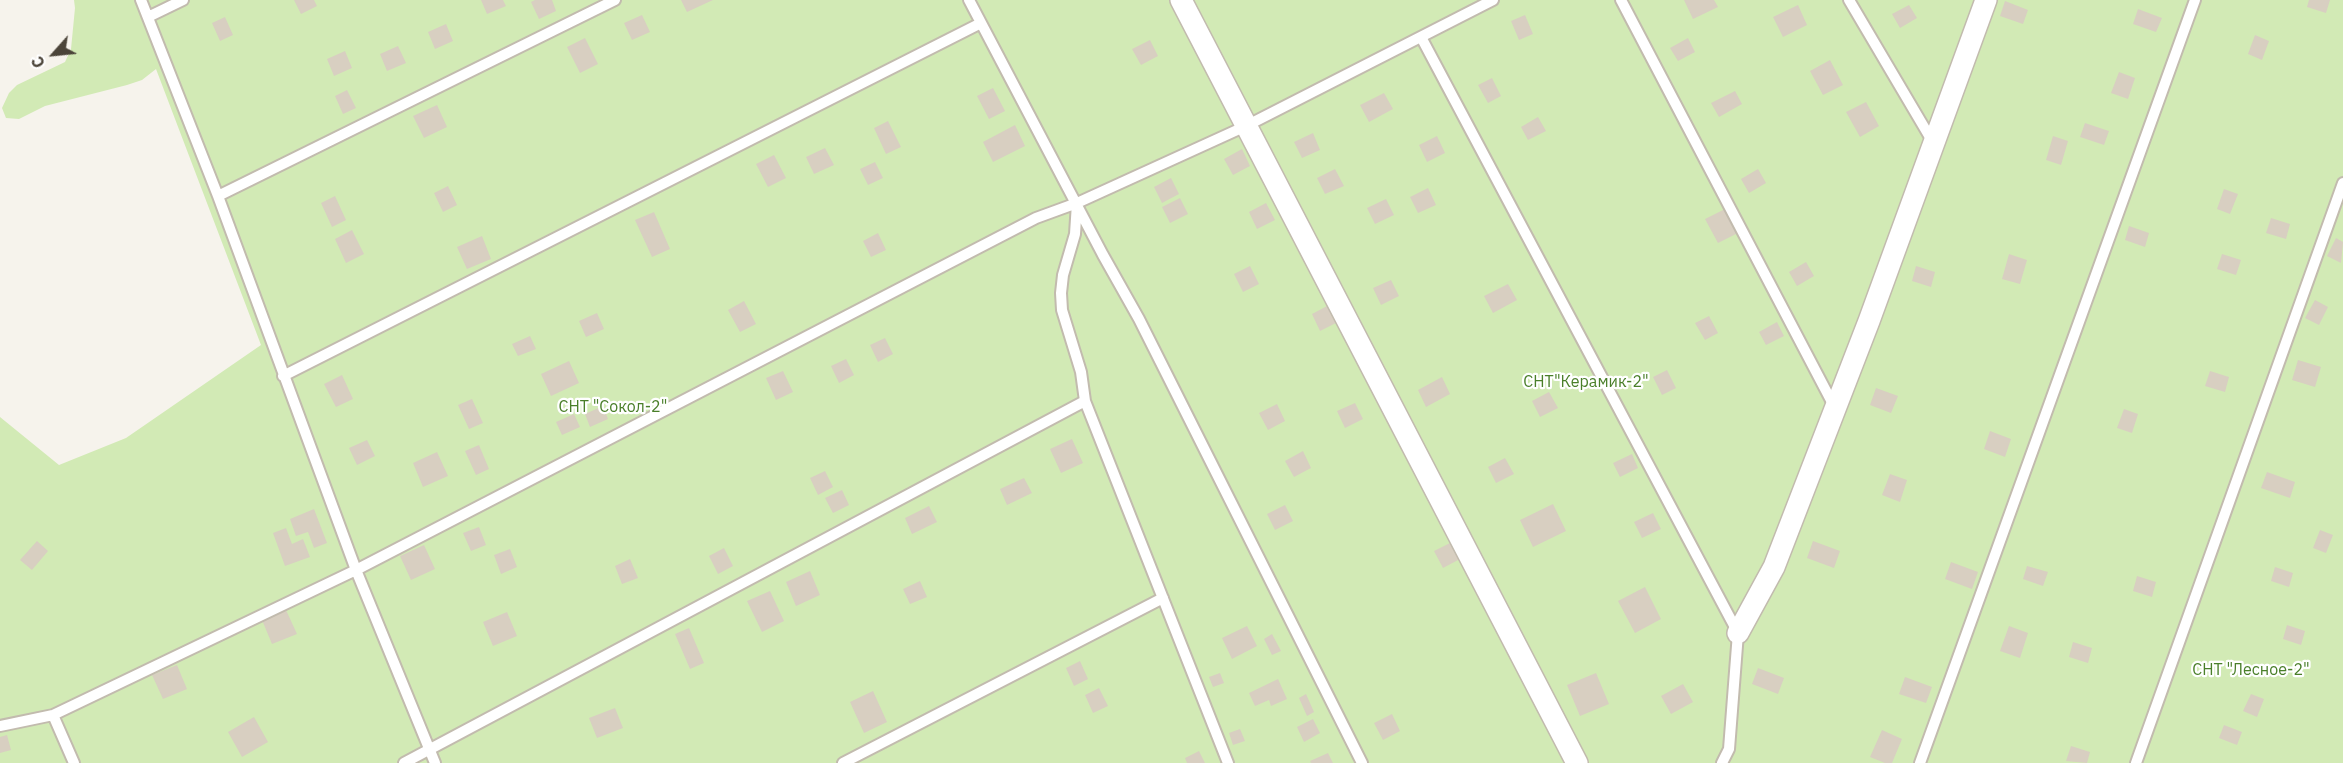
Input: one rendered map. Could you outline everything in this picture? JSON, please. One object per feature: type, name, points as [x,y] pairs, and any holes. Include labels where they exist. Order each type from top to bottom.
[{"type":"street","points":[[1181,0],[1577,763]]},
{"type":"street","points":[[1738,633],[1774,567],[1986,0]]},
{"type":"lane","points":[[141,0],[218,196],[356,570],[435,763]]},
{"type":"lane","points":[[148,17],[183,0]]},
{"type":"lane","points":[[218,196],[615,0]]},
{"type":"lane","points":[[969,0],[1103,255],[1139,318],[1362,763]]},
{"type":"lane","points":[[0,726],[53,715],[356,570],[1026,224],[1246,126],[1493,0]]},
{"type":"lane","points":[[1621,0],[1835,408]]},
{"type":"lane","points":[[1849,0],[1934,144]]},
{"type":"lane","points":[[1920,763],[2195,0]]},
{"type":"lane","points":[[283,376],[981,23]]},
{"type":"lane","points":[[1421,37],[1738,633],[1729,749],[1722,763]]},
{"type":"lane","points":[[2136,763],[2343,183]]},
{"type":"lane","points":[[1077,203],[1075,234],[1063,275],[1061,293],[1062,310],[1081,372],[1085,401],[1228,763]]},
{"type":"lane","points":[[404,763],[1085,401]]},
{"type":"lane","points":[[843,763],[1163,598]]},
{"type":"lane","points":[[53,715],[74,763]]},
{"type":"green space","points":[[74,0],[2343,0],[2343,763],[0,763],[0,417],[59,465],[126,438],[261,345],[156,69],[142,80],[127,85],[45,106],[19,119],[6,118],[2,108],[9,93],[17,85],[65,62],[71,49]]},
{"type":"building","points":[[294,0],[314,0],[317,6],[301,14]]},
{"type":"building","points":[[481,0],[503,0],[506,6],[487,14]]},
{"type":"building","points":[[552,0],[556,11],[539,19],[531,2]]},
{"type":"building","points":[[681,0],[713,0],[687,12]]},
{"type":"building","points":[[1684,0],[1714,0],[1718,7],[1693,19]]},
{"type":"building","points":[[2309,0],[2330,0],[2326,13],[2307,7]]},
{"type":"building","points":[[2005,1],[2028,10],[2023,24],[2000,16]]},
{"type":"building","points":[[1798,5],[1807,25],[1783,37],[1773,17]]},
{"type":"building","points":[[1909,5],[1917,18],[1900,28],[1892,14]]},
{"type":"building","points":[[2138,9],[2162,18],[2156,32],[2133,24]]},
{"type":"building","points":[[642,15],[650,32],[632,40],[624,23]]},
{"type":"building","points":[[1525,15],[1533,34],[1519,40],[1511,21]]},
{"type":"building","points":[[225,17],[233,35],[220,41],[212,23]]},
{"type":"building","points":[[446,24],[453,41],[435,49],[428,32]]},
{"type":"building","points":[[2255,35],[2269,41],[2262,60],[2248,54]]},
{"type":"building","points":[[585,38],[598,64],[580,73],[567,47]]},
{"type":"building","points":[[1688,38],[1695,52],[1678,61],[1670,48]]},
{"type":"building","points":[[1150,40],[1158,56],[1141,65],[1132,49]]},
{"type":"building","points":[[398,46],[406,63],[387,71],[380,54]]},
{"type":"building","points":[[345,51],[352,68],[334,76],[327,59]]},
{"type":"building","points":[[1830,60],[1843,85],[1823,95],[1810,71]]},
{"type":"building","points":[[2119,72],[2135,78],[2128,99],[2111,93]]},
{"type":"building","points":[[1492,78],[1501,96],[1488,103],[1478,85]]},
{"type":"building","points":[[993,88],[1005,111],[989,119],[977,96]]},
{"type":"building","points":[[347,90],[356,108],[343,114],[335,96]]},
{"type":"building","points":[[1735,91],[1742,104],[1719,117],[1711,103]]},
{"type":"building","points":[[1384,93],[1393,109],[1369,122],[1360,105]]},
{"type":"building","points":[[1866,102],[1879,126],[1860,137],[1846,112]]},
{"type":"building","points":[[437,105],[447,127],[424,138],[413,116]]},
{"type":"building","points":[[1538,117],[1546,131],[1528,140],[1521,127]]},
{"type":"building","points":[[888,121],[901,147],[886,154],[874,128]]},
{"type":"building","points":[[2085,123],[2109,131],[2104,145],[2080,137]]},
{"type":"building","points":[[1015,125],[1025,146],[993,162],[983,142]]},
{"type":"building","points":[[1313,133],[1320,150],[1302,158],[1294,142]]},
{"type":"building","points":[[1437,136],[1445,153],[1427,162],[1419,145]]},
{"type":"building","points":[[2053,136],[2068,141],[2061,165],[2046,160]]},
{"type":"building","points":[[825,148],[834,165],[814,174],[806,157]]},
{"type":"building","points":[[1242,149],[1250,166],[1233,175],[1224,159]]},
{"type":"building","points":[[774,155],[786,178],[768,187],[756,164]]},
{"type":"building","points":[[875,162],[883,178],[868,185],[860,169]]},
{"type":"building","points":[[1335,169],[1344,186],[1325,194],[1317,178]]},
{"type":"building","points":[[1758,169],[1766,183],[1749,193],[1741,179]]},
{"type":"building","points":[[1171,178],[1179,194],[1162,203],[1154,187]]},
{"type":"building","points":[[448,186],[457,205],[443,212],[434,193]]},
{"type":"building","points":[[1428,188],[1436,205],[1418,213],[1410,197]]},
{"type":"building","points":[[2224,189],[2238,194],[2230,214],[2217,209]]},
{"type":"building","points":[[335,196],[346,220],[332,227],[321,203]]},
{"type":"building","points":[[1180,198],[1188,214],[1170,223],[1162,207]]},
{"type":"building","points":[[1386,199],[1394,215],[1375,224],[1367,208]]},
{"type":"building","points":[[1266,203],[1275,220],[1257,229],[1249,212]]},
{"type":"building","points":[[1725,209],[1738,233],[1718,243],[1705,219]]},
{"type":"building","points":[[654,212],[670,249],[652,257],[635,220]]},
{"type":"building","points":[[2271,218],[2290,224],[2286,239],[2266,233]]},
{"type":"building","points":[[2129,226],[2149,233],[2145,247],[2125,240]]},
{"type":"building","points":[[352,230],[364,254],[346,263],[335,239]]},
{"type":"building","points":[[878,233],[886,250],[871,257],[863,241]]},
{"type":"building","points":[[482,236],[491,259],[467,269],[457,247]]},
{"type":"building","points":[[2336,238],[2343,242],[2341,263],[2327,256]]},
{"type":"building","points":[[2009,254],[2027,260],[2020,284],[2002,279]]},
{"type":"building","points":[[2222,254],[2241,260],[2236,275],[2217,269]]},
{"type":"building","points":[[1806,262],[1814,276],[1797,286],[1789,272]]},
{"type":"building","points":[[1250,266],[1259,284],[1243,292],[1234,274]]},
{"type":"building","points":[[1916,266],[1935,272],[1931,287],[1912,281]]},
{"type":"building","points":[[1391,280],[1399,296],[1381,305],[1373,288]]},
{"type":"building","points":[[1508,284],[1517,300],[1493,313],[1484,296]]},
{"type":"building","points":[[2315,300],[2328,307],[2319,325],[2305,318]]},
{"type":"building","points":[[744,301],[756,324],[740,332],[728,310]]},
{"type":"building","points":[[1329,305],[1338,322],[1320,331],[1312,314]]},
{"type":"building","points":[[597,313],[604,329],[586,337],[579,321]]},
{"type":"building","points":[[1709,316],[1718,333],[1705,340],[1695,323]]},
{"type":"building","points":[[1777,322],[1784,336],[1766,345],[1759,332]]},
{"type":"building","points":[[530,336],[536,349],[518,356],[512,344]]},
{"type":"building","points":[[885,338],[893,354],[878,362],[870,345]]},
{"type":"building","points":[[846,359],[854,375],[839,383],[831,366]]},
{"type":"building","points":[[2298,360],[2321,367],[2315,387],[2292,380]]},
{"type":"building","points":[[569,361],[579,383],[551,396],[541,374]]},
{"type":"building","points":[[1667,370],[1676,388],[1662,395],[1653,377]]},
{"type":"building","points":[[783,371],[793,392],[776,400],[766,378]]},
{"type":"building","points":[[2210,371],[2229,377],[2225,392],[2205,386]]},
{"type":"building","points":[[342,375],[353,399],[336,407],[324,384]]},
{"type":"building","points":[[1442,377],[1450,394],[1426,407],[1418,390]]},
{"type":"building","points":[[1876,388],[1898,396],[1891,413],[1870,405]]},
{"type":"building","points":[[1549,392],[1558,408],[1540,417],[1532,401]]},
{"type":"building","points":[[472,399],[483,423],[469,429],[458,405]]},
{"type":"building","points":[[1355,403],[1363,419],[1345,428],[1337,411]]},
{"type":"building","points":[[1277,404],[1285,421],[1268,430],[1259,413]]},
{"type":"building","points":[[603,406],[608,419],[590,427],[585,414]]},
{"type":"building","points":[[2124,409],[2138,414],[2132,433],[2117,428]]},
{"type":"building","points":[[574,414],[580,427],[562,435],[556,422]]},
{"type":"building","points":[[1990,431],[2011,439],[2005,457],[1984,449]]},
{"type":"building","points":[[1072,439],[1083,463],[1061,473],[1050,449]]},
{"type":"building","points":[[367,440],[375,456],[357,465],[349,448]]},
{"type":"building","points":[[479,445],[489,469],[476,475],[465,451]]},
{"type":"building","points":[[1303,451],[1311,468],[1294,477],[1285,461]]},
{"type":"building","points":[[437,452],[448,476],[423,487],[413,463]]},
{"type":"building","points":[[1632,454],[1638,468],[1620,477],[1613,463]]},
{"type":"building","points":[[1505,458],[1514,474],[1496,483],[1488,467]]},
{"type":"building","points":[[825,471],[833,487],[818,495],[810,478]]},
{"type":"building","points":[[2267,472],[2295,482],[2290,498],[2261,488]]},
{"type":"building","points":[[1890,474],[1907,480],[1900,502],[1882,495]]},
{"type":"building","points":[[1024,478],[1032,493],[1007,505],[1000,489]]},
{"type":"building","points":[[842,490],[849,505],[833,513],[825,498]]},
{"type":"building","points":[[1553,504],[1566,531],[1533,547],[1520,520]]},
{"type":"building","points":[[1285,505],[1293,521],[1275,530],[1267,514]]},
{"type":"building","points":[[929,506],[937,522],[912,534],[905,518]]},
{"type":"building","points":[[314,509],[327,543],[314,548],[308,532],[296,536],[290,519]]},
{"type":"building","points":[[1653,513],[1661,529],[1642,538],[1634,522]]},
{"type":"building","points":[[479,527],[486,545],[471,551],[463,533]]},
{"type":"building","points":[[286,528],[292,544],[303,539],[310,557],[285,566],[273,533]]},
{"type":"building","points":[[2320,530],[2333,535],[2326,553],[2313,548]]},
{"type":"building","points":[[37,541],[48,551],[32,570],[20,560]]},
{"type":"building","points":[[1813,541],[1840,551],[1834,568],[1807,558]]},
{"type":"building","points":[[1452,542],[1460,559],[1443,568],[1434,551]]},
{"type":"building","points":[[424,545],[435,569],[411,580],[400,556]]},
{"type":"building","points":[[724,548],[733,566],[718,574],[709,556]]},
{"type":"building","points":[[510,549],[517,567],[501,574],[494,555]]},
{"type":"building","points":[[630,559],[638,578],[622,584],[615,566]]},
{"type":"building","points":[[1951,562],[1978,572],[1972,589],[1945,579]]},
{"type":"building","points":[[2027,566],[2048,572],[2043,586],[2023,579]]},
{"type":"building","points":[[2275,567],[2293,573],[2289,587],[2271,581]]},
{"type":"building","points":[[810,571],[820,595],[796,606],[786,582]]},
{"type":"building","points":[[2137,576],[2156,582],[2152,597],[2133,591]]},
{"type":"building","points":[[920,581],[927,597],[910,604],[903,589]]},
{"type":"building","points":[[1645,587],[1661,619],[1635,633],[1618,601]]},
{"type":"building","points":[[770,591],[784,621],[762,632],[747,601]]},
{"type":"building","points":[[286,610],[297,634],[272,644],[262,620]]},
{"type":"building","points":[[507,612],[517,636],[493,646],[483,622]]},
{"type":"building","points":[[2287,625],[2305,631],[2301,645],[2283,639]]},
{"type":"building","points":[[1247,626],[1257,646],[1232,659],[1222,638]]},
{"type":"building","points":[[2009,626],[2028,633],[2020,658],[2000,651]]},
{"type":"building","points":[[689,628],[704,663],[690,669],[675,634]]},
{"type":"building","points":[[1272,634],[1281,651],[1272,655],[1264,639]]},
{"type":"building","points":[[2073,642],[2092,648],[2088,663],[2069,657]]},
{"type":"building","points":[[1080,661],[1088,679],[1074,686],[1066,668]]},
{"type":"building","points":[[177,665],[187,689],[163,699],[152,675]]},
{"type":"building","points":[[1758,668],[1784,678],[1778,694],[1752,684]]},
{"type":"building","points":[[1220,673],[1224,683],[1213,687],[1209,677]]},
{"type":"building","points":[[1596,673],[1609,704],[1580,716],[1567,685]]},
{"type":"building","points":[[1905,677],[1932,687],[1926,703],[1899,694]]},
{"type":"building","points":[[1278,679],[1287,699],[1271,706],[1269,700],[1255,706],[1249,693]]},
{"type":"building","points":[[1683,684],[1693,702],[1671,714],[1661,696]]},
{"type":"building","points":[[1099,688],[1108,706],[1093,713],[1085,695]]},
{"type":"building","points":[[873,691],[887,722],[864,733],[850,702]]},
{"type":"building","points":[[1306,694],[1314,712],[1307,716],[1299,698]]},
{"type":"building","points":[[2251,694],[2264,699],[2257,717],[2243,711]]},
{"type":"building","points":[[615,708],[623,728],[597,738],[589,718]]},
{"type":"building","points":[[1392,714],[1400,731],[1383,740],[1374,723]]},
{"type":"building","points":[[254,717],[268,742],[242,757],[228,732]]},
{"type":"building","points":[[1313,719],[1320,733],[1304,742],[1297,727]]},
{"type":"building","points":[[2224,725],[2242,732],[2237,745],[2219,738]]},
{"type":"building","points":[[1240,729],[1245,741],[1233,745],[1229,733]]},
{"type":"building","points":[[1882,730],[1902,739],[1892,763],[1885,763],[1870,757]]},
{"type":"building","points":[[7,735],[11,750],[0,753],[0,737]]},
{"type":"building","points":[[2071,746],[2090,752],[2087,763],[2066,761]]},
{"type":"building","points":[[1199,751],[1205,763],[1187,763],[1185,758]]},
{"type":"building","points":[[1328,753],[1333,763],[1311,763],[1310,761]]},
{"type":"park label","name":"СНТ\"Керамик-2\"","points":[[1586,382]]},
{"type":"park label","name":"СНТ \"Сокол-2\"","points":[[613,407]]},
{"type":"park label","name":"СНТ \"Лесное-2\"","points":[[2251,670]]}]
